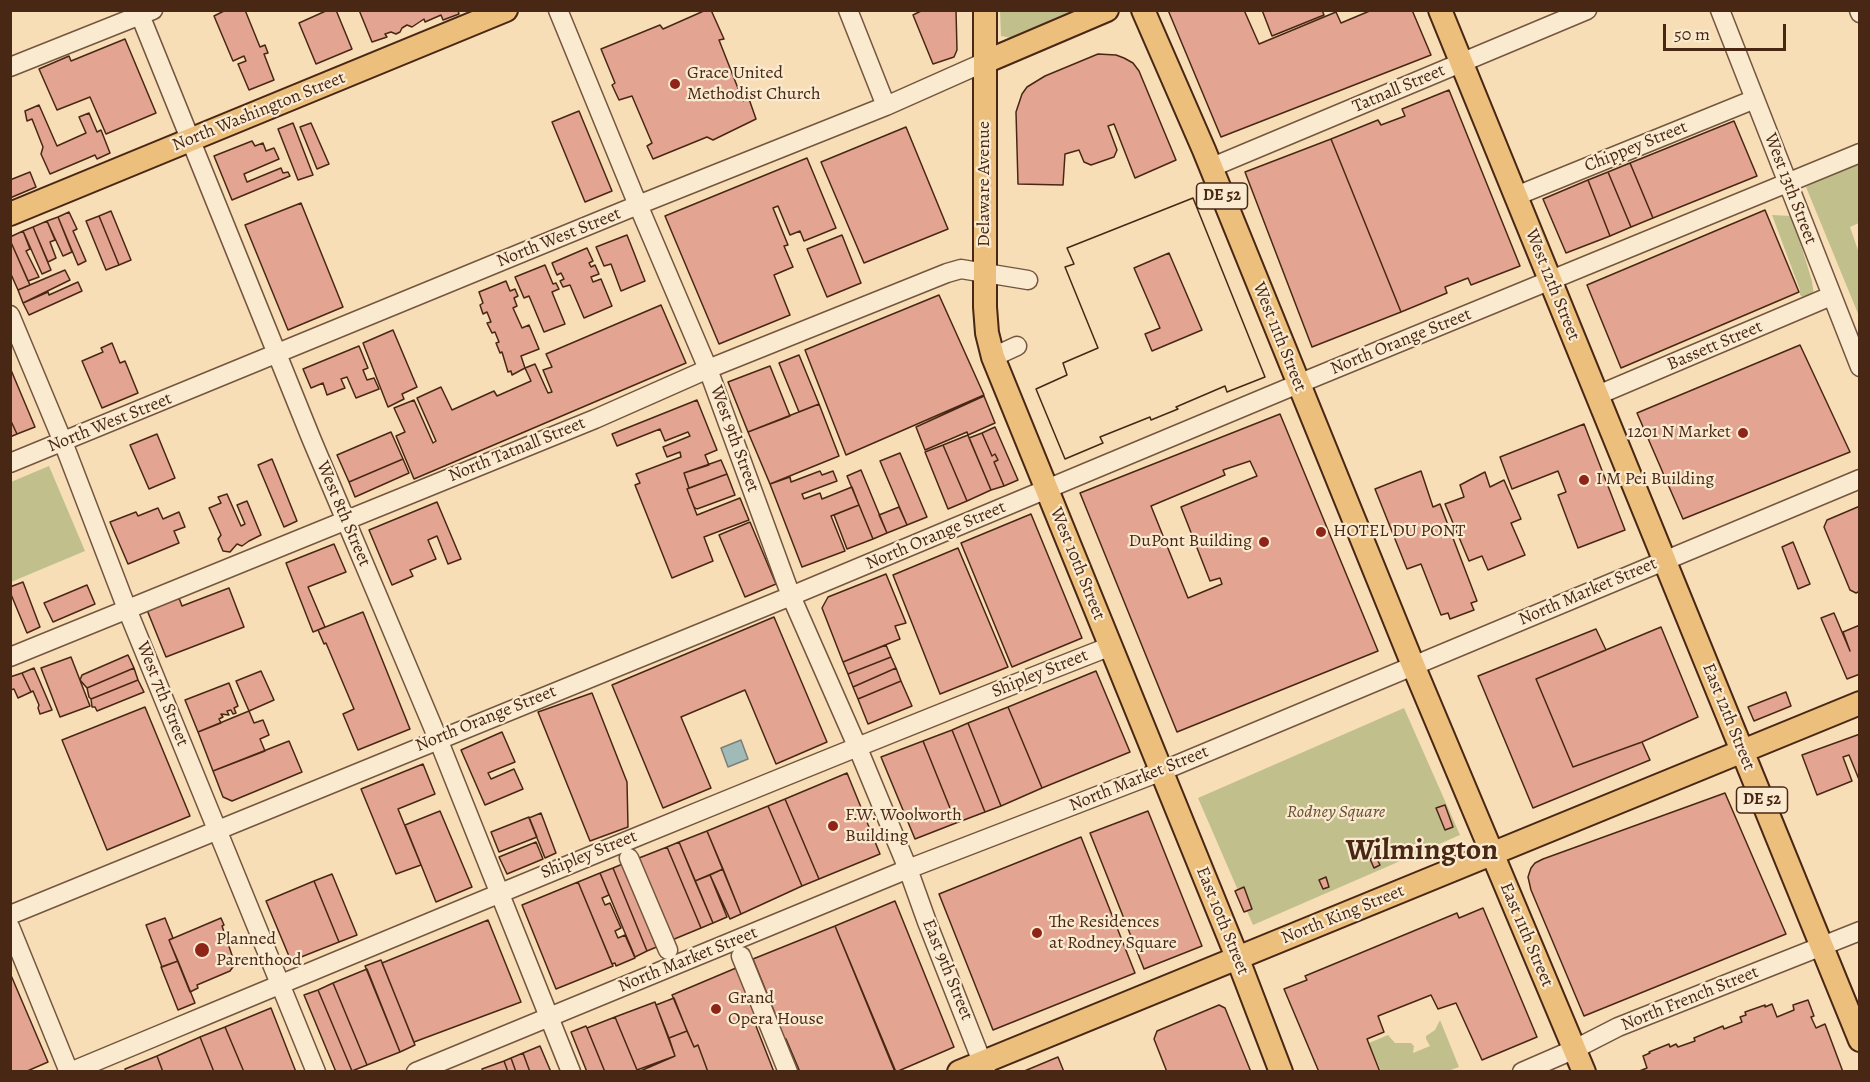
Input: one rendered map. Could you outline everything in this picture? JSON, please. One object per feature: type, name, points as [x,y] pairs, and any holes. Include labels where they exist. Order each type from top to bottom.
[{"type":"main road","name":"North Washington Street","points":[[10,214],[506,10]]},
{"type":"main road","name":"Delaware Avenue","points":[[985,10],[986,273],[984,307],[993,357]]},
{"type":"main road","name":"North West Street","points":[[985,62],[1107,10]]},
{"type":"main road","name":"West 11th Street","points":[[1143,10],[1413,665]]},
{"type":"main road","name":"West 12th Street","points":[[1440,10],[1664,560]]},
{"type":"main road","name":"West 10th Street","points":[[993,357],[1162,771]]},
{"type":"main road","name":"East 12th Street","points":[[1664,560],[1860,1040]]},
{"type":"main road","name":"East 11th Street","points":[[1413,665],[1584,1071]]},
{"type":"main road","name":"North King Street","points":[[959,1071],[985,1066],[1238,957],[1860,703]]},
{"type":"main road","name":"East 10th Street","points":[[1162,771],[1238,957],[1281,1071]]},
{"type":"street","name":"West 9th Street","points":[[558,10],[708,369],[791,596],[908,869]]},
{"type":"street","points":[[848,10],[886,106]]},
{"type":"street","name":"Tatnall Street","points":[[1210,168],[1587,10]]},
{"type":"street","name":"West 13th Street","points":[[1720,10],[1860,367]]},
{"type":"street","name":"West 8th Street","points":[[144,12],[191,140],[311,438],[438,739],[572,1071]]},
{"type":"street","points":[[10,67],[144,12]]},
{"type":"street","name":"North West Street","points":[[10,463],[638,205],[886,106],[985,62]]},
{"type":"street","name":"Chippey Street","points":[[1516,196],[1755,99]]},
{"type":"street","name":"North Orange Street","points":[[10,915],[791,596],[1860,153]]},
{"type":"street","name":"North Tatnall Street","points":[[10,657],[595,418],[708,369],[947,273],[961,269],[1028,280]]},
{"type":"street","name":"Bassett Street","points":[[1598,395],[1831,296]]},
{"type":"street","name":"West 7th Street","points":[[10,315],[63,442],[216,830],[316,1071]]},
{"type":"street","points":[[993,357],[1017,346]]},
{"type":"street","name":"North Market Street","points":[[416,1071],[908,869],[1162,771],[1860,479]]},
{"type":"street","name":"Shipley Street","points":[[70,1071],[499,892],[857,746],[1111,646]]},
{"type":"street","points":[[629,858],[668,950]]},
{"type":"street","name":"East 9th Street","points":[[908,869],[985,1066]]},
{"type":"street","points":[[10,927],[70,1071]]},
{"type":"street","name":"North French Street","points":[[1522,1071],[1575,1050],[1618,1027],[1860,931]]},
{"type":"street","points":[[741,956],[788,1071]]},
{"type":"green space","points":[[1000,11],[1086,11],[1017,39],[1001,36]]},
{"type":"green space","points":[[1859,158],[1859,223],[1850,227],[1859,253],[1859,316],[1806,187]]},
{"type":"green space","points":[[1772,215],[1792,216],[1812,281],[1814,296],[1808,300],[1800,295]]},
{"type":"green space","points":[[49,466],[85,551],[11,582],[11,482]]},
{"type":"green space","name":"Rodney Square","points":[[1404,708],[1460,835],[1253,925],[1198,798]]},
{"type":"green space","points":[[1440,1020],[1459,1067],[1448,1071],[1381,1071],[1369,1043],[1388,1035],[1395,1043],[1411,1043],[1414,1046],[1413,1053],[1430,1046],[1426,1036],[1435,1030]]},
{"type":"water","points":[[741,740],[748,759],[728,767],[721,748]]},
{"type":"building","points":[[226,10],[245,10],[260,47],[265,45],[268,53],[264,54],[274,80],[249,90],[238,64],[246,61],[244,56],[233,61],[214,16]]},
{"type":"building","points":[[328,10],[336,10],[352,49],[316,64],[299,23]]},
{"type":"building","points":[[359,10],[458,10],[459,14],[443,20],[441,15],[425,22],[424,19],[412,27],[407,25],[396,34],[391,32],[385,34],[387,37],[372,42]]},
{"type":"building","name":"Grace United Methodist Church","points":[[706,10],[711,10],[724,39],[719,40],[743,101],[749,99],[756,119],[713,140],[707,137],[653,159],[647,146],[652,143],[632,96],[619,100],[612,85],[615,83],[601,49],[660,25],[663,29]]},
{"type":"building","points":[[923,10],[956,10],[957,50],[954,57],[933,64],[913,15]]},
{"type":"building","points":[[1168,10],[1244,10],[1259,44],[1336,12],[1341,23],[1372,10],[1412,10],[1431,55],[1221,137]]},
{"type":"building","points":[[1262,10],[1322,10],[1324,15],[1272,36]]},
{"type":"building","points":[[125,39],[156,113],[106,134],[90,97],[57,110],[39,69],[69,56],[71,61]]},
{"type":"building","points":[[1098,54],[1124,58],[1133,63],[1139,71],[1176,160],[1135,178],[1114,124],[1108,126],[1117,150],[1114,157],[1091,165],[1084,162],[1079,150],[1065,154],[1063,185],[1018,184],[1016,112],[1022,94],[1027,87],[1045,76]]},
{"type":"building","points":[[1449,90],[1520,266],[1471,285],[1468,278],[1445,287],[1447,293],[1401,312],[1331,139],[1378,120],[1381,125],[1405,116],[1402,109]]},
{"type":"building","points":[[39,105],[57,146],[86,133],[79,117],[89,113],[97,132],[101,130],[110,153],[97,159],[95,155],[50,174],[41,154],[43,147],[32,119],[27,121],[25,111]]},
{"type":"building","points":[[579,111],[612,191],[585,202],[552,122]]},
{"type":"building","points":[[1734,121],[1757,176],[1653,218],[1630,163]]},
{"type":"building","points":[[293,123],[313,175],[298,180],[278,129]]},
{"type":"building","points":[[311,123],[329,164],[317,169],[300,127]]},
{"type":"building","points":[[906,127],[948,229],[864,263],[821,162]]},
{"type":"building","points":[[1331,139],[1401,312],[1312,347],[1245,172]]},
{"type":"building","points":[[252,141],[255,146],[263,143],[266,151],[274,148],[279,159],[244,174],[247,182],[281,168],[283,173],[288,172],[290,176],[232,200],[214,156]]},
{"type":"building","points":[[807,158],[836,228],[804,241],[800,231],[790,235],[778,206],[773,208],[788,245],[784,246],[793,267],[774,275],[790,315],[719,344],[665,216]]},
{"type":"building","points":[[1630,163],[1653,218],[1631,227],[1608,172]]},
{"type":"building","points":[[30,172],[36,187],[10,198],[10,180]]},
{"type":"building","points":[[1608,172],[1631,227],[1610,236],[1588,180]]},
{"type":"building","points":[[1588,180],[1610,236],[1566,253],[1543,199]]},
{"type":"building","points":[[1193,198],[1265,377],[1227,392],[1225,386],[1176,407],[1178,409],[1151,420],[1150,417],[1100,437],[1103,443],[1065,459],[1036,389],[1067,375],[1063,363],[1098,348],[1065,267],[1074,264],[1067,248]],"holes":[[[1169,253],[1202,330],[1152,351],[1145,334],[1160,328],[1134,268]]]},
{"type":"building","points":[[1193,198],[1265,377],[1227,392],[1225,386],[1176,407],[1178,409],[1151,420],[1150,417],[1100,437],[1103,443],[1065,459],[1036,389],[1067,375],[1063,363],[1098,348],[1065,267],[1074,264],[1067,248]]},
{"type":"building","points":[[301,203],[343,307],[288,330],[245,225]]},
{"type":"building","points":[[1765,210],[1799,292],[1621,368],[1587,285]]},
{"type":"building","points":[[111,211],[131,260],[119,265],[99,216]]},
{"type":"building","points":[[69,212],[77,229],[73,231],[86,261],[78,265],[58,217]]},
{"type":"building","points":[[99,216],[119,265],[106,270],[86,221]]},
{"type":"building","points":[[58,217],[72,252],[63,256],[47,221]]},
{"type":"building","points":[[47,221],[55,240],[50,242],[56,258],[48,262],[33,227]]},
{"type":"building","points":[[33,227],[51,270],[42,274],[23,231]]},
{"type":"building","points":[[23,231],[30,249],[26,251],[39,277],[28,281],[10,240],[10,237]]},
{"type":"building","points":[[627,235],[645,281],[621,291],[611,264],[604,266],[596,247]]},
{"type":"building","points":[[842,235],[861,283],[827,297],[807,249]]},
{"type":"building","points":[[10,240],[30,285],[18,290],[10,272]]},
{"type":"building","points":[[587,248],[593,261],[589,263],[591,267],[595,265],[599,274],[591,277],[593,282],[601,279],[612,306],[584,318],[570,285],[563,287],[560,281],[564,279],[561,273],[557,275],[552,263]]},
{"type":"building","points":[[545,265],[553,284],[556,283],[559,289],[552,292],[565,324],[544,332],[529,296],[524,298],[515,277]]},
{"type":"building","points":[[65,270],[70,280],[23,303],[18,290]]},
{"type":"building","points":[[506,281],[510,291],[515,289],[518,296],[514,298],[517,306],[513,308],[522,328],[529,325],[539,349],[521,356],[525,368],[512,375],[511,371],[508,372],[502,352],[500,353],[496,343],[499,342],[495,332],[492,333],[487,323],[491,322],[487,312],[483,314],[480,305],[483,303],[479,292]]},
{"type":"building","points":[[78,282],[82,291],[29,315],[23,303],[48,292],[49,295]]},
{"type":"building","points":[[939,295],[984,395],[846,455],[805,350]]},
{"type":"building","points":[[661,305],[686,363],[414,479],[396,436],[405,432],[394,408],[414,400],[433,443],[436,441],[417,398],[441,387],[452,410],[494,391],[497,396],[531,381],[525,368],[535,364],[548,393],[552,392],[543,370],[552,367],[546,354]]},
{"type":"building","points":[[393,330],[417,387],[402,394],[404,399],[388,407],[363,343]]},
{"type":"building","points":[[112,343],[120,363],[125,361],[138,393],[102,408],[82,361],[103,352],[101,348]]},
{"type":"building","name":"1201 N Market","points":[[1800,345],[1850,452],[1683,519],[1637,413]]},
{"type":"building","points":[[359,346],[368,368],[363,370],[367,380],[374,378],[379,389],[356,398],[347,377],[341,379],[345,388],[327,395],[323,383],[311,388],[303,369]]},
{"type":"building","points":[[799,355],[819,404],[799,412],[779,363]]},
{"type":"building","points":[[770,366],[790,416],[748,432],[728,382]]},
{"type":"building","points":[[11,370],[35,427],[17,434],[10,419]]},
{"type":"building","points":[[984,396],[995,423],[925,450],[916,427]]},
{"type":"building","points":[[697,400],[717,450],[705,455],[709,465],[684,473],[689,488],[687,489],[697,515],[740,498],[749,520],[704,537],[713,561],[672,578],[635,485],[640,483],[636,474],[681,457],[680,452],[667,457],[663,447],[690,436],[688,432],[665,441],[660,429],[617,446],[612,434]]},
{"type":"building","points":[[819,404],[839,456],[770,484],[748,432]]},
{"type":"building","name":"DuPont Building","points":[[1280,414],[1378,651],[1177,732],[1080,493]],"holes":[[[1250,461],[1257,476],[1181,507],[1210,581],[1220,578],[1222,584],[1188,598],[1151,506],[1225,475],[1223,470]]]},
{"type":"building","points":[[10,419],[17,434],[10,437]]},
{"type":"building","name":"I M Pei Building","points":[[1584,424],[1625,530],[1578,548],[1558,495],[1566,492],[1558,471],[1512,489],[1500,457]]},
{"type":"building","points":[[995,427],[1018,480],[1004,486],[994,462],[998,460],[995,454],[992,456],[982,433]]},
{"type":"building","points":[[391,432],[403,459],[349,482],[337,455]]},
{"type":"building","points":[[982,433],[992,456],[995,454],[998,460],[994,462],[1004,486],[991,490],[969,438]]},
{"type":"building","points":[[157,434],[175,478],[149,489],[130,445]]},
{"type":"building","points":[[968,435],[991,490],[967,501],[943,445]]},
{"type":"building","points":[[943,445],[967,501],[948,509],[925,452]]},
{"type":"building","points":[[900,453],[927,517],[907,525],[880,461]]},
{"type":"building","points":[[272,459],[297,521],[284,527],[258,465]]},
{"type":"building","points":[[403,459],[409,473],[355,497],[349,482]]},
{"type":"building","points":[[721,460],[727,474],[689,488],[684,473]]},
{"type":"building","points":[[861,470],[887,533],[873,539],[847,476]]},
{"type":"building","points":[[820,471],[822,475],[833,471],[837,481],[802,494],[804,499],[820,493],[822,499],[852,487],[859,505],[831,516],[845,551],[802,567],[770,484],[790,477],[791,482]]},
{"type":"building","points":[[1421,471],[1433,507],[1440,504],[1477,601],[1471,603],[1474,610],[1450,619],[1448,613],[1441,615],[1421,564],[1407,569],[1375,489]]},
{"type":"building","points":[[1485,472],[1490,487],[1504,480],[1521,519],[1511,523],[1525,555],[1488,570],[1482,556],[1469,561],[1445,504],[1464,497],[1460,485]]},
{"type":"building","points":[[727,474],[735,495],[697,509],[694,507],[687,489]]},
{"type":"building","points":[[227,494],[241,526],[245,524],[237,505],[247,501],[261,535],[242,546],[237,544],[230,552],[223,551],[218,539],[221,535],[209,508],[221,503],[218,497]]},
{"type":"building","points":[[437,502],[461,559],[448,564],[437,536],[428,540],[436,559],[410,570],[413,576],[392,585],[369,530]]},
{"type":"building","points":[[859,505],[873,539],[847,549],[834,515]]},
{"type":"building","points":[[1860,506],[1860,591],[1856,593],[1850,590],[1824,527],[1827,520]]},
{"type":"building","points":[[899,507],[907,525],[887,533],[879,515]]},
{"type":"building","points":[[158,508],[163,519],[179,512],[185,527],[174,531],[179,543],[128,564],[110,522],[136,512],[138,516]]},
{"type":"building","points":[[1031,514],[1082,638],[1012,667],[961,543]]},
{"type":"building","points":[[750,522],[776,584],[745,597],[719,535]]},
{"type":"building","points":[[1793,542],[1810,584],[1798,589],[1782,547]]},
{"type":"building","points":[[334,544],[346,572],[308,587],[325,627],[313,632],[286,563]]},
{"type":"building","points":[[958,548],[1008,667],[940,694],[893,575]]},
{"type":"building","points":[[886,574],[906,623],[895,626],[900,639],[843,662],[822,608],[828,597]]},
{"type":"building","points":[[23,582],[40,627],[27,633],[10,592],[10,587]]},
{"type":"building","points":[[87,585],[95,604],[53,622],[44,603]]},
{"type":"building","points":[[229,588],[244,627],[166,657],[147,610],[179,598],[182,606]]},
{"type":"building","points":[[363,612],[410,729],[358,750],[343,714],[354,709],[326,643],[324,644],[318,630]]},
{"type":"building","points":[[1834,613],[1850,651],[1843,632],[1860,625],[1860,674],[1847,679],[1821,618]]},
{"type":"building","points":[[774,617],[827,742],[776,764],[745,690],[681,717],[711,788],[663,808],[612,685]]},
{"type":"building","points":[[1661,627],[1698,717],[1642,742],[1573,767],[1536,679]]},
{"type":"building","points":[[1596,629],[1606,650],[1536,679],[1573,767],[1642,742],[1650,760],[1533,808],[1478,676]]},
{"type":"building","points":[[886,645],[891,657],[848,674],[843,662]]},
{"type":"building","points":[[128,655],[134,668],[87,688],[80,680],[82,675]]},
{"type":"building","points":[[71,657],[90,706],[60,717],[41,668]]},
{"type":"building","points":[[891,657],[896,668],[853,687],[848,674]]},
{"type":"building","points":[[34,668],[52,710],[40,714],[33,691],[31,692],[22,673]]},
{"type":"building","points":[[134,668],[138,680],[91,699],[89,697],[87,688]]},
{"type":"building","points":[[896,668],[901,681],[858,699],[853,687]]},
{"type":"building","points":[[261,671],[274,700],[249,711],[236,681]]},
{"type":"building","points":[[1096,671],[1130,752],[1042,788],[1008,707]]},
{"type":"building","points":[[22,673],[31,692],[18,698],[14,689],[10,690],[10,677]]},
{"type":"building","points":[[138,680],[144,692],[97,711],[95,707],[92,707],[91,699]]},
{"type":"building","points":[[901,681],[912,706],[868,724],[858,699]]},
{"type":"building","points":[[229,683],[238,706],[234,708],[236,713],[233,714],[231,710],[227,711],[229,715],[221,714],[223,717],[219,719],[221,723],[198,732],[185,700]]},
{"type":"building","points":[[1786,692],[1791,706],[1754,721],[1748,707]]},
{"type":"building","points":[[592,693],[627,782],[628,827],[590,841],[538,712]]},
{"type":"building","points":[[145,707],[190,816],[107,850],[62,740]]},
{"type":"building","points":[[1008,707],[1042,788],[1001,806],[968,723]]},
{"type":"building","points":[[249,711],[254,723],[263,720],[269,735],[260,739],[265,751],[213,771],[198,732]]},
{"type":"building","points":[[968,723],[1001,806],[985,812],[952,730]]},
{"type":"building","points":[[952,730],[985,812],[956,823],[923,741]]},
{"type":"building","points":[[502,732],[515,762],[488,773],[491,779],[514,769],[523,789],[485,805],[461,750]]},
{"type":"building","points":[[1860,734],[1860,782],[1849,755],[1843,757],[1852,781],[1817,795],[1802,755]]},
{"type":"building","points":[[289,741],[302,772],[232,801],[223,797],[213,771]]},
{"type":"building","points":[[923,741],[956,823],[915,839],[881,757]]},
{"type":"building","points":[[423,764],[435,794],[398,809],[421,865],[396,874],[361,789]]},
{"type":"building","name":"F.W. Woolworth Building","points":[[847,773],[880,854],[819,879],[785,799]]},
{"type":"building","points":[[1725,793],[1786,934],[1584,1016],[1531,890],[1528,877],[1531,868],[1543,859]]},
{"type":"building","points":[[785,799],[819,879],[802,886],[768,806]]},
{"type":"building","points":[[1445,805],[1453,827],[1445,830],[1436,808]]},
{"type":"building","points":[[768,806],[802,886],[741,914],[707,831]]},
{"type":"building","points":[[440,811],[472,887],[436,902],[405,825]]},
{"type":"building","points":[[1148,811],[1202,946],[1144,969],[1090,833]]},
{"type":"building","points":[[541,813],[556,853],[545,858],[529,818]]},
{"type":"building","points":[[529,817],[537,837],[499,852],[491,832]]},
{"type":"building","points":[[707,831],[723,869],[695,881],[679,842]]},
{"type":"building","name":"The Residences at Rodney Square","points":[[1081,837],[1135,973],[993,1030],[939,894]]},
{"type":"building","points":[[536,842],[543,859],[507,874],[499,857]]},
{"type":"building","points":[[679,842],[713,923],[701,928],[667,847]]},
{"type":"building","points":[[667,847],[701,928],[672,940],[639,858]]},
{"type":"building","points":[[1376,857],[1380,865],[1374,868],[1370,859]]},
{"type":"building","points":[[625,863],[659,946],[647,951],[613,868]]},
{"type":"building","points":[[613,868],[647,951],[635,957],[600,873]]},
{"type":"building","points":[[723,869],[741,914],[730,919],[710,875]]},
{"type":"building","points":[[600,873],[609,895],[602,898],[605,905],[610,903],[621,928],[615,931],[618,938],[625,935],[635,958],[616,966],[615,963],[612,964],[578,882]]},
{"type":"building","points":[[332,874],[357,935],[339,942],[314,881]]},
{"type":"building","points":[[710,875],[727,917],[713,923],[695,881]]},
{"type":"building","points":[[1326,877],[1329,887],[1323,889],[1319,880]]},
{"type":"building","points":[[314,881],[339,942],[291,961],[266,901]]},
{"type":"building","points":[[578,882],[613,966],[556,989],[522,905]]},
{"type":"building","points":[[1244,887],[1252,909],[1244,912],[1235,891]]},
{"type":"building","points":[[895,901],[954,1047],[896,1072],[835,926]]},
{"type":"building","points":[[1483,908],[1537,1037],[1482,1060],[1456,1003],[1438,1009],[1431,995],[1378,1016],[1384,1032],[1367,1039],[1380,1072],[1319,1072],[1284,989],[1307,980],[1305,976],[1457,913],[1459,918]]},
{"type":"building","points":[[165,918],[173,938],[169,940],[178,961],[162,967],[146,925]]},
{"type":"building","name":"Planned Parenthood","points":[[221,918],[235,964],[230,971],[197,985],[198,988],[190,992],[169,940]]},
{"type":"building","points":[[488,920],[521,1002],[414,1042],[382,963]]},
{"type":"building","points":[[835,926],[895,1072],[800,1072],[786,1039],[775,1035],[772,1027],[776,1016],[753,959]]},
{"type":"building","points":[[381,960],[415,1045],[400,1052],[365,966]]},
{"type":"building","points":[[178,961],[195,1003],[178,1010],[161,967]]},
{"type":"building","name":"Grand Opera House","points":[[736,968],[758,1020],[754,1021],[774,1072],[708,1072],[698,1045],[694,1047],[672,995]]},
{"type":"building","points":[[367,969],[400,1052],[367,1065],[333,983]]},
{"type":"building","points":[[10,973],[48,1062],[25,1072],[10,1072]]},
{"type":"building","points":[[333,983],[367,1065],[352,1071],[318,990]]},
{"type":"building","points":[[318,990],[352,1071],[336,1072],[304,995]]},
{"type":"building","points":[[674,998],[687,1031],[669,1038],[656,1005]]},
{"type":"building","points":[[1808,1000],[1816,1028],[1825,1024],[1843,1072],[1637,1072],[1647,1068],[1643,1056],[1649,1052],[1669,1044],[1670,1047],[1676,1044],[1678,1047],[1723,1026],[1724,1029],[1742,1022],[1740,1017],[1746,1015],[1745,1012],[1765,1005],[1765,1007],[1772,1004],[1777,1017],[1794,1010],[1793,1005]]},
{"type":"building","points":[[655,1002],[675,1056],[637,1070],[615,1017]]},
{"type":"building","points":[[1219,1005],[1225,1008],[1251,1072],[1167,1072],[1154,1039],[1157,1031]]},
{"type":"building","points":[[271,1008],[296,1072],[244,1072],[225,1027]]},
{"type":"building","points":[[615,1017],[638,1072],[605,1072],[587,1028]]},
{"type":"building","points":[[586,1026],[605,1072],[587,1072],[571,1032]]},
{"type":"building","points":[[225,1027],[244,1072],[214,1072],[200,1037]]},
{"type":"building","points":[[687,1031],[694,1047],[698,1045],[708,1072],[638,1072],[675,1056],[669,1038]]},
{"type":"building","points":[[200,1037],[214,1072],[163,1072],[157,1056]]},
{"type":"building","points":[[540,1046],[551,1072],[530,1072],[523,1053]]},
{"type":"building","points":[[523,1053],[530,1072],[516,1072],[511,1058]]},
{"type":"building","points":[[157,1056],[163,1072],[126,1072],[125,1069]]},
{"type":"building","points":[[1058,1057],[1064,1072],[1022,1072]]},
{"type":"building","points":[[511,1058],[516,1072],[508,1072],[504,1061]]},
{"type":"building","points":[[504,1061],[508,1072],[483,1072],[482,1069]]},
{"type":"place","name":"Grace United Methodist Church","points":[[675,84]]},
{"type":"place","name":"1201 N Market","points":[[1743,433]]},
{"type":"place","name":"I M Pei Building","points":[[1584,480]]},
{"type":"place","name":"HOTEL DU PONT","points":[[1321,532]]},
{"type":"place","name":"DuPont Building","points":[[1264,542]]},
{"type":"place","name":"F.W. Woolworth Building","points":[[833,826]]},
{"type":"place","name":"The Residences at Rodney Square","points":[[1037,933]]},
{"type":"place","name":"Planned Parenthood","points":[[202,950]]},
{"type":"place","name":"Grand Opera House","points":[[716,1009]]},
{"type":"district","name":"Wilmington","points":[[1422,852]]}]
